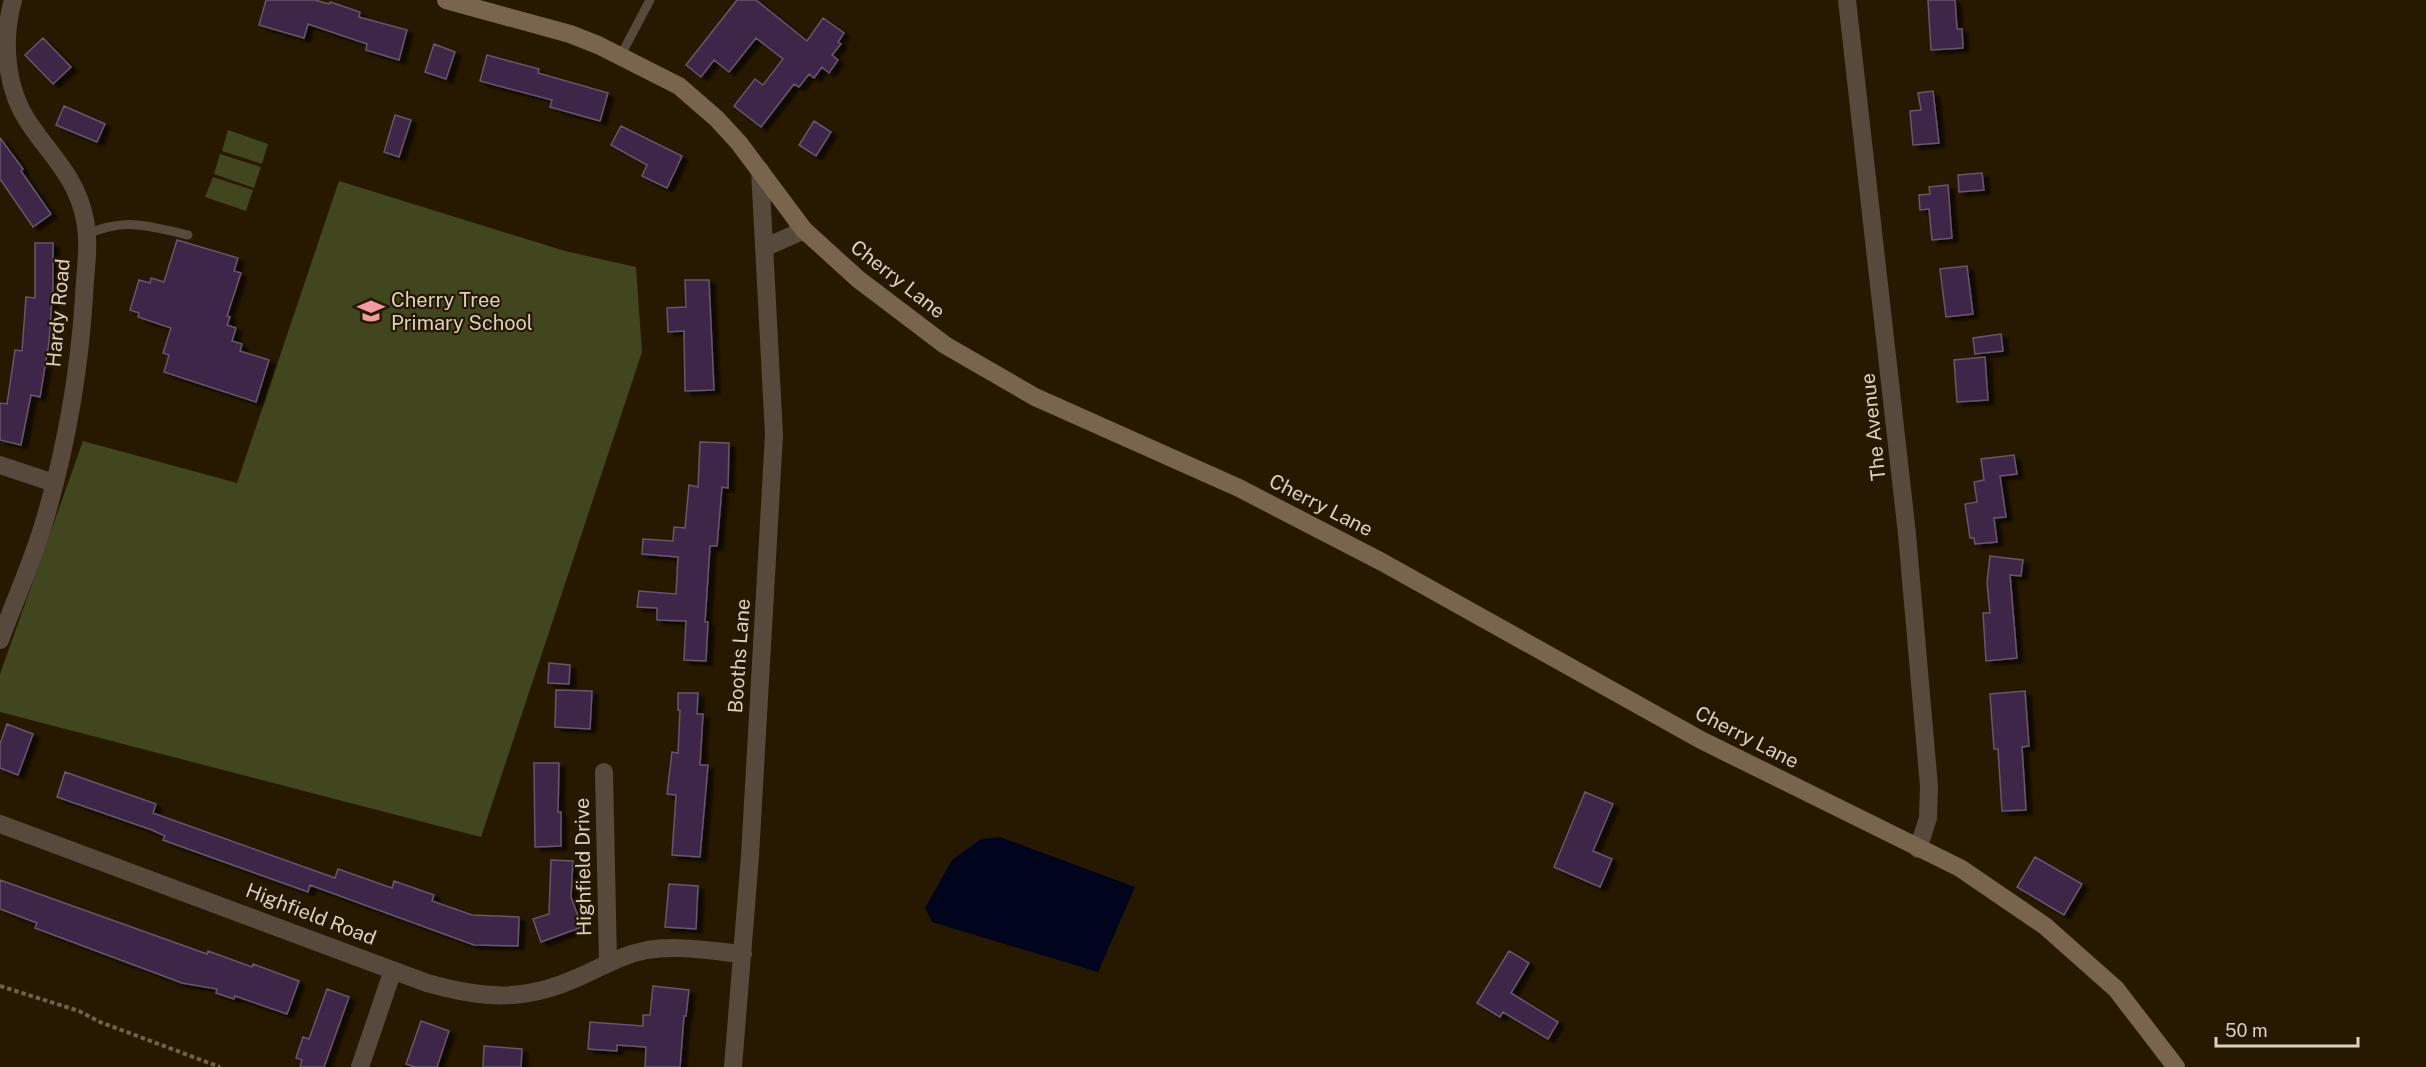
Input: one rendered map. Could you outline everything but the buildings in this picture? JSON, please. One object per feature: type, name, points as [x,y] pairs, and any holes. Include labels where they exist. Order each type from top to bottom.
[{"type":"main road","name":"Cherry Lane","points":[[446,0],[482,5],[570,34],[621,55],[679,86],[717,119],[760,170],[804,230],[858,279],[945,345],[1035,397],[1239,488],[1382,562],[1669,723],[1960,868],[2045,926],[2116,989],[2175,1067]]},
{"type":"street","name":"Hardy Road","points":[[0,640],[42,528],[67,431],[82,322],[86,235],[78,195],[64,168],[27,121],[13,89],[6,54],[7,21],[13,0]]},
{"type":"street","name":"The Avenue","points":[[1847,0],[1906,523],[1928,774],[1928,818],[1918,849]]},
{"type":"street","name":"Booths Lane","points":[[734,1067],[764,636],[774,435],[760,170]]},
{"type":"street","points":[[764,248],[804,230]]},
{"type":"street","points":[[0,465],[54,483]]},
{"type":"street","name":"Highfield Drive","points":[[604,772],[608,962]]},
{"type":"street","name":"Highfield Road","points":[[0,824],[457,992],[487,996],[518,995],[550,988],[580,977],[608,962],[647,950],[743,954]]},
{"type":"street","points":[[360,1067],[393,970]]},
{"type":"lane","points":[[621,55],[650,0]]},
{"type":"lane","points":[[86,235],[102,227],[122,224],[142,224],[188,235]]},
{"type":"path","points":[[0,986],[79,1011],[100,1022],[220,1067]]},
{"type":"green space","points":[[228,130],[268,144],[262,164],[222,151]]},
{"type":"green space","points":[[220,154],[261,167],[254,188],[214,174]]},
{"type":"green space","points":[[213,177],[253,190],[246,211],[205,197]]},
{"type":"green space","points":[[339,181],[565,251],[636,267],[642,352],[481,837],[0,712],[0,674],[83,441],[237,483]]},
{"type":"water","points":[[1000,837],[1135,887],[1098,972],[932,922],[925,908],[952,860],[981,839]]},
{"type":"place","name":"Cherry Tree Primary School","points":[[371,311]]}]
